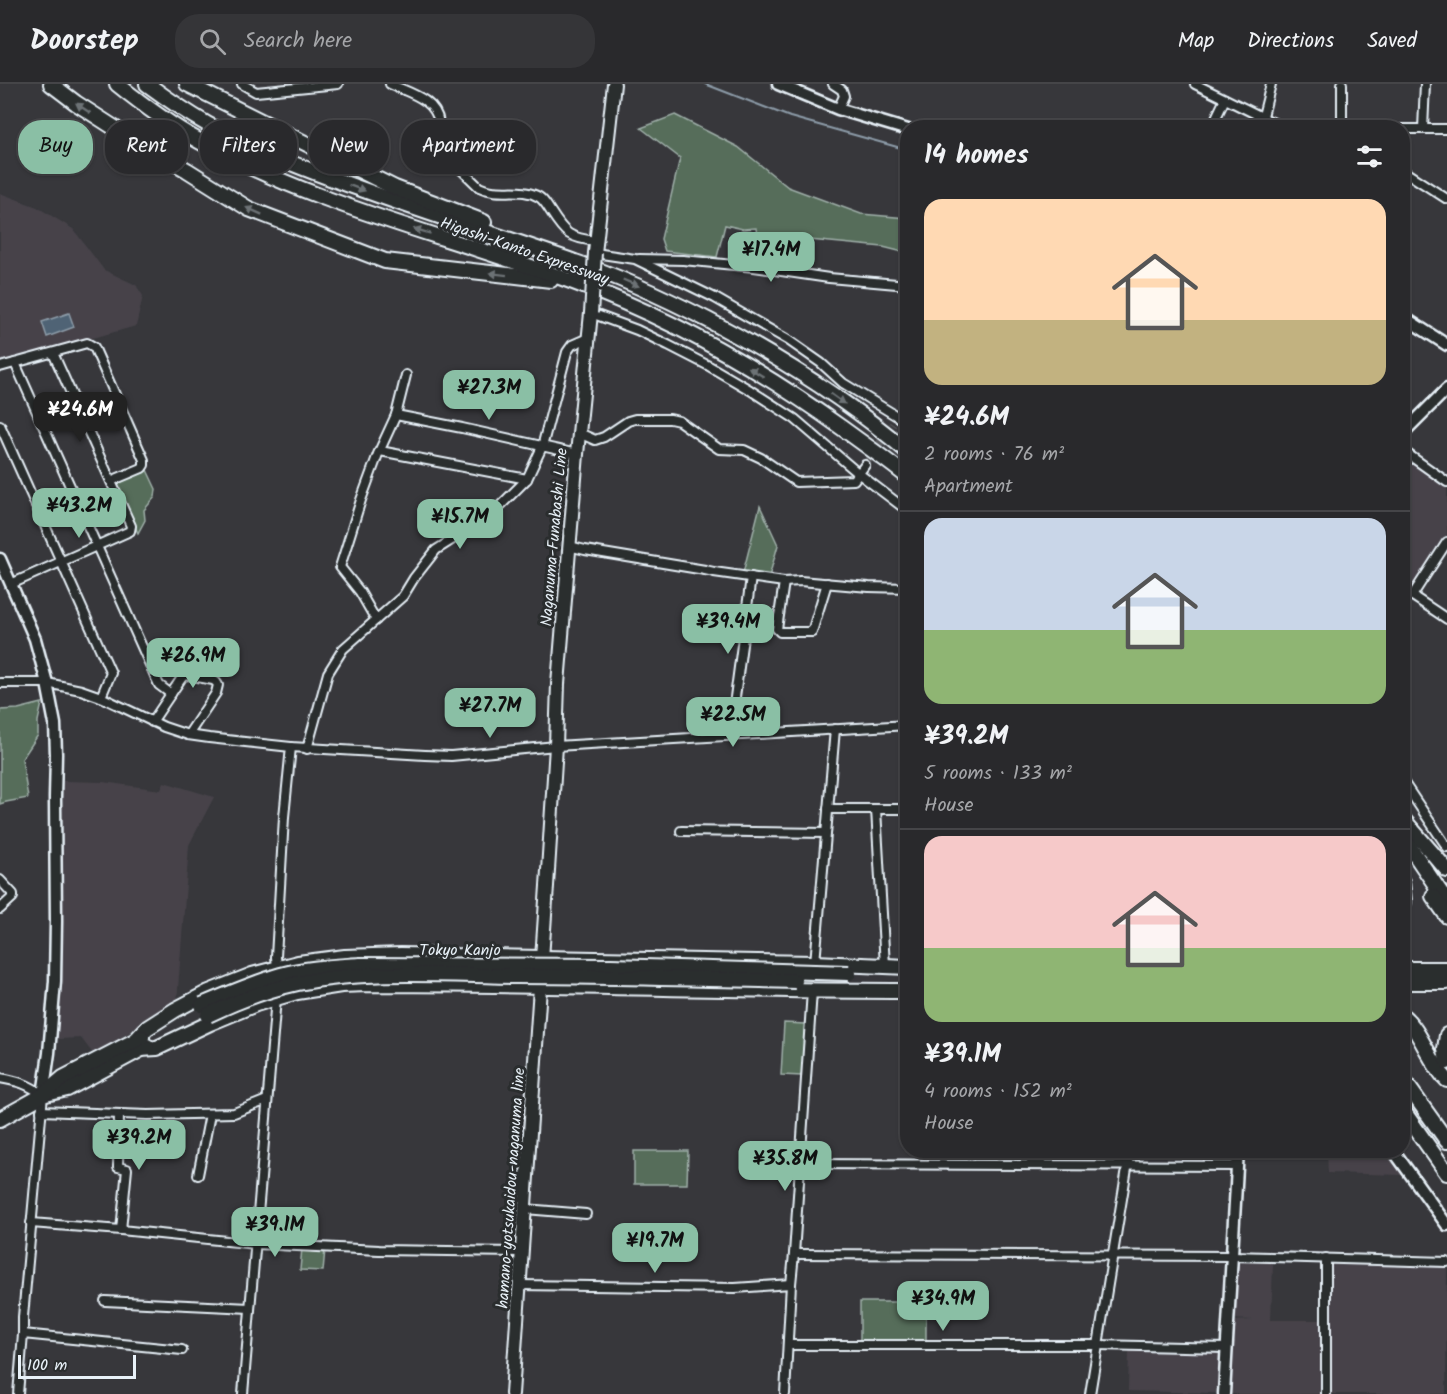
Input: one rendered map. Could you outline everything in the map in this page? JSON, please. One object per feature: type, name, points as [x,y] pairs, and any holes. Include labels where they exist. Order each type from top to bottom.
[{"type":"highway","points":[[51,84],[112,127],[249,209],[386,261],[577,283]]},
{"type":"highway","name":"Higashi-Kanto Expressway","points":[[117,84],[161,117],[197,140],[244,164],[307,191],[388,221],[577,283],[684,330],[789,392],[900,471]]},
{"type":"highway","name":"Higashi-Kanto Expressway","points":[[147,84],[171,102],[243,143],[315,173],[577,262],[652,292],[738,336],[802,374],[900,446]]},
{"type":"highway","points":[[187,84],[395,188],[545,245],[577,262]]},
{"type":"highway","points":[[789,392],[900,481]]},
{"type":"highway","points":[[1410,827],[1447,870]]},
{"type":"highway","points":[[1410,849],[1447,916]]},
{"type":"highway","points":[[1410,861],[1447,902]]},
{"type":"highway","points":[[900,967],[401,955],[320,959],[277,967],[208,992],[147,1028],[137,1045],[157,1048],[256,1004],[297,992],[341,985],[540,985],[900,991]]},
{"type":"highway","points":[[1410,969],[1447,969]]},
{"type":"highway","name":"Tokyo Kanjo","points":[[0,1119],[42,1095],[63,1078],[137,1045],[205,1010],[232,1004],[297,983],[336,977],[409,975],[848,978],[900,975]]},
{"type":"highway","name":"Tokyo Kanjo","points":[[848,978],[900,983]]},
{"type":"highway","points":[[1410,982],[1447,982]]},
{"type":"highway","points":[[1410,1022],[1447,1080]]},
{"type":"highway","points":[[1447,1035],[1445,1049],[1447,1062]]},
{"type":"highway","points":[[1410,1089],[1447,1141]]},
{"type":"highway","points":[[1410,1120],[1447,1173]]},
{"type":"main road","name":"Naganuma-Funabashi Line","points":[[542,958],[558,684],[569,546],[595,247],[614,84]]},
{"type":"main road","name":"hamano-yotsukaidou-naganuma line","points":[[512,1394],[542,958]]},
{"type":"street","points":[[242,84],[256,92],[338,84]]},
{"type":"street","points":[[390,84],[429,102],[439,121],[442,151],[479,187],[498,193],[522,191],[541,198],[564,231],[595,247],[635,259],[751,318],[788,340],[821,363],[843,383],[900,422]]},
{"type":"street","points":[[778,84],[838,109],[900,128]]},
{"type":"street","points":[[833,84],[842,90],[844,96],[838,109]]},
{"type":"street","points":[[1195,84],[1263,116],[1266,120]]},
{"type":"street","points":[[1263,116],[1271,84]]},
{"type":"street","points":[[1342,84],[1342,120]]},
{"type":"street","points":[[1423,129],[1425,84]]},
{"type":"street","points":[[1215,120],[1226,99]]},
{"type":"street","points":[[1410,129],[1447,129]]},
{"type":"street","points":[[1410,175],[1447,199]]},
{"type":"street","points":[[635,259],[683,260],[900,284]]},
{"type":"street","points":[[591,313],[637,330],[668,345],[750,390],[795,419],[858,473],[900,504]]},
{"type":"street","points":[[1410,321],[1447,345]]},
{"type":"street","points":[[307,749],[328,673],[344,649],[403,596],[436,550],[491,515],[527,479],[542,447],[567,352],[572,345],[588,338]]},
{"type":"street","points":[[0,368],[87,343],[94,347],[144,460],[142,468],[111,481]]},
{"type":"street","points":[[11,584],[130,531],[131,526],[54,353]]},
{"type":"street","points":[[15,363],[159,685],[171,694]]},
{"type":"street","points":[[376,620],[360,592],[340,567],[361,500],[396,415],[406,375]]},
{"type":"street","points":[[1410,426],[1447,389]]},
{"type":"street","points":[[396,415],[577,454]]},
{"type":"street","points":[[579,433],[595,440],[635,419],[679,421],[719,449],[744,450],[761,458],[796,482],[854,480],[865,465]]},
{"type":"street","points":[[0,425],[111,673],[101,697]]},
{"type":"street","points":[[380,451],[527,479]]},
{"type":"street","points":[[1410,456],[1447,482]]},
{"type":"street","points":[[1447,542],[1412,596],[1447,619]]},
{"type":"street","points":[[569,546],[784,582],[900,588]]},
{"type":"street","points":[[0,559],[35,639],[55,724],[56,754],[55,981],[42,1095],[18,1394]]},
{"type":"street","points":[[730,735],[751,577]]},
{"type":"street","points":[[784,582],[777,629],[780,632],[812,632],[827,583]]},
{"type":"street","points":[[152,722],[180,679],[188,675],[213,680],[218,685],[216,693],[188,735]]},
{"type":"street","points":[[0,683],[47,683],[74,688],[101,697],[152,722],[188,735],[307,749],[451,756],[556,746],[900,725]]},
{"type":"street","points":[[815,963],[835,729]]},
{"type":"street","points":[[277,967],[284,817],[291,747]]},
{"type":"street","points":[[1410,792],[1447,847]]},
{"type":"street","points":[[828,809],[900,809]]},
{"type":"street","points":[[876,809],[885,966]]},
{"type":"street","points":[[681,831],[826,833]]},
{"type":"street","points":[[0,880],[13,894],[13,897],[0,909]]},
{"type":"street","points":[[785,1394],[812,991]]},
{"type":"street","points":[[243,1394],[276,998]]},
{"type":"street","points":[[0,1078],[32,1086],[42,1095]]},
{"type":"street","points":[[41,1111],[148,1115],[234,1113],[267,1100]]},
{"type":"street","points":[[118,1114],[118,1167],[127,1169],[121,1230]]},
{"type":"street","points":[[198,1175],[210,1114]]},
{"type":"street","points":[[1090,1394],[1128,1158]]},
{"type":"street","points":[[1224,1394],[1238,1158]]},
{"type":"street","points":[[1399,1158],[1447,1225]]},
{"type":"street","points":[[800,1164],[1237,1166]]},
{"type":"street","points":[[525,1209],[586,1214]]},
{"type":"street","points":[[31,1223],[256,1244],[379,1250],[521,1252]]},
{"type":"street","points":[[794,1254],[1232,1256],[1447,1262]]},
{"type":"street","points":[[1326,1258],[1326,1394]]},
{"type":"street","points":[[519,1285],[735,1288],[791,1284]]},
{"type":"street","points":[[105,1301],[250,1308]]},
{"type":"street","points":[[23,1334],[182,1350]]},
{"type":"street","points":[[788,1345],[1098,1345],[1226,1348]]},
{"type":"shaded area","points":[[0,193],[37,207],[73,229],[104,270],[136,285],[143,296],[136,326],[0,364]]},
{"type":"shaded area","points":[[1410,461],[1447,487],[1447,535],[1411,589]]},
{"type":"shaded area","points":[[63,781],[103,782],[161,790],[164,782],[214,797],[189,845],[177,1002],[94,1055],[81,1038],[58,1039],[62,938]]},
{"type":"shaded area","points":[[1327,1158],[1391,1158],[1403,1175],[1328,1173]]},
{"type":"shaded area","points":[[1235,1262],[1273,1263],[1271,1320],[1320,1320],[1320,1394],[1228,1394],[1233,1321],[1254,1320],[1233,1319]]},
{"type":"shaded area","points":[[1330,1262],[1447,1266],[1446,1394],[1330,1394]]},
{"type":"shaded area","points":[[1222,1350],[1220,1393],[1128,1391],[1129,1351]]},
{"type":"green space","points":[[675,115],[738,147],[788,187],[861,214],[900,217],[900,251],[883,247],[757,235],[756,228],[743,229],[725,225],[717,257],[665,251],[661,239],[680,158],[641,128]]},
{"type":"green space","points":[[147,470],[156,489],[155,497],[144,510],[145,520],[138,533],[117,486],[118,482]]},
{"type":"green space","points":[[760,506],[778,545],[769,577],[743,573]]},
{"type":"green space","points":[[42,703],[38,735],[22,759],[28,798],[0,804],[0,710],[18,709]]},
{"type":"green space","points":[[784,1023],[805,1024],[802,1076],[781,1075]]},
{"type":"green space","points":[[634,1151],[688,1151],[687,1184],[634,1184]]},
{"type":"green space","points":[[302,1248],[325,1249],[323,1271],[300,1270]]},
{"type":"green space","points":[[860,1302],[926,1302],[926,1342],[860,1342]]},
{"type":"water","points":[[69,313],[74,327],[47,337],[42,322]]},
{"type":"waterway","points":[[705,84],[790,117],[900,148]]},
{"type":"tunnel","points":[[865,465],[893,424]]}]
